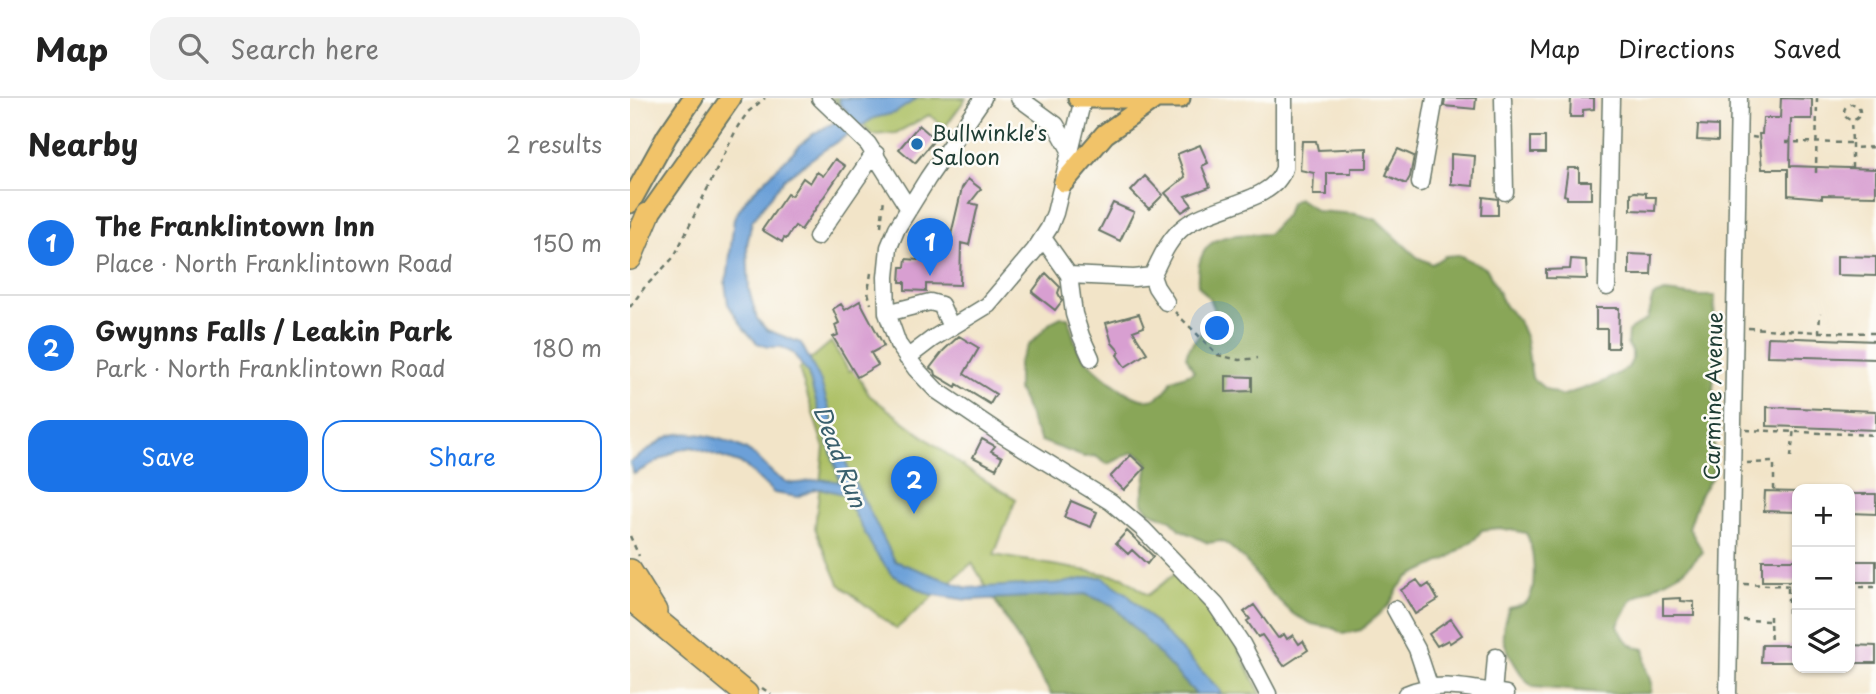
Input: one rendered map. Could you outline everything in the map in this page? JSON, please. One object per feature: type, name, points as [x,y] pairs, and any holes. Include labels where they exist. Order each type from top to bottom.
[{"type":"highway","points":[[630,257],[639,209]]},
{"type":"highway","points":[[637,568],[670,634]]},
{"type":"highway","points":[[630,598],[670,634],[752,689]]},
{"type":"main road","points":[[630,241],[639,209],[667,136],[687,98]]},
{"type":"main road","points":[[667,136],[693,98]]},
{"type":"main road","points":[[639,209],[731,98]]},
{"type":"main road","points":[[1078,98],[1180,98]]},
{"type":"main road","points":[[1064,182],[1105,134],[1153,100]]},
{"type":"street","points":[[983,98],[897,228],[889,247],[886,276],[887,313],[898,344],[922,377],[955,404],[1111,502],[1135,521],[1216,605],[1242,644],[1268,694]]},
{"type":"street","points":[[1166,302],[1152,276],[1166,247],[1185,226],[1224,206],[1261,194],[1274,186],[1281,177],[1284,98]]},
{"type":"street","points":[[1420,183],[1435,98]]},
{"type":"street","points":[[1503,98],[1505,192]]},
{"type":"street","points":[[1607,287],[1611,98]]},
{"type":"street","name":"Carmine Avenue","points":[[1728,694],[1739,98]]},
{"type":"street","points":[[907,358],[988,305],[1009,283],[1043,238],[1052,220],[1064,182],[1083,99]]},
{"type":"street","points":[[822,100],[856,132],[909,209]]},
{"type":"street","points":[[1026,102],[1056,125],[1070,152]]},
{"type":"street","points":[[817,237],[873,156]]},
{"type":"street","points":[[1043,238],[1069,275],[1074,314],[1091,358]]},
{"type":"street","points":[[1069,275],[1134,278],[1152,276]]},
{"type":"street","points":[[887,313],[930,302],[941,305],[951,327]]},
{"type":"street","points":[[1395,609],[1417,649],[1429,685]]},
{"type":"street","points":[[1406,694],[1429,685],[1497,693],[1496,657]]},
{"type":"path","points":[[630,307],[674,257],[738,126],[748,112],[765,98]]},
{"type":"path","points":[[1815,173],[1817,98]]},
{"type":"path","points":[[1852,98],[1852,104]]},
{"type":"path","points":[[1852,104],[1859,112],[1856,119],[1851,120],[1846,118],[1844,110],[1852,104]]},
{"type":"path","points":[[1851,120],[1852,168]]},
{"type":"path","points":[[1752,137],[1759,138]]},
{"type":"path","points":[[1784,142],[1852,143]]},
{"type":"path","points":[[1852,148],[1876,146]]},
{"type":"path","points":[[1166,302],[1218,355],[1239,360],[1258,358]]},
{"type":"path","points":[[1819,332],[1820,313]]},
{"type":"path","points":[[1748,328],[1876,333]]},
{"type":"path","points":[[1791,457],[1794,427]]},
{"type":"path","points":[[1746,430],[1876,435]]},
{"type":"path","points":[[1774,457],[1774,491]]},
{"type":"path","points":[[1743,463],[1774,462]]},
{"type":"path","points":[[630,536],[637,568]]},
{"type":"path","points":[[1744,584],[1792,585]]},
{"type":"path","points":[[1788,584],[1788,613]]},
{"type":"path","points":[[1855,587],[1876,587]]},
{"type":"path","points":[[1770,613],[1771,645]]},
{"type":"path","points":[[1743,620],[1770,621]]},
{"type":"path","points":[[752,689],[771,694]]},
{"type":"green space","points":[[832,98],[966,98],[945,127],[929,115],[896,133],[873,135]]},
{"type":"green space","points":[[1298,198],[1317,211],[1356,214],[1377,220],[1417,257],[1432,264],[1445,256],[1459,255],[1487,269],[1505,306],[1518,320],[1526,339],[1532,378],[1544,388],[1561,396],[1605,381],[1628,368],[1632,351],[1627,344],[1628,331],[1647,319],[1653,296],[1665,292],[1715,296],[1717,341],[1713,389],[1714,464],[1712,477],[1700,495],[1689,528],[1703,552],[1685,570],[1632,599],[1618,625],[1627,641],[1644,649],[1645,666],[1651,684],[1650,693],[1615,694],[1533,687],[1524,678],[1511,657],[1503,634],[1509,608],[1525,603],[1533,585],[1534,566],[1526,533],[1499,528],[1482,530],[1475,539],[1447,559],[1408,577],[1389,605],[1361,630],[1343,634],[1333,628],[1312,624],[1293,614],[1228,545],[1221,541],[1208,543],[1181,530],[1171,520],[1148,511],[1142,501],[1148,463],[1142,457],[1128,454],[1107,464],[1095,456],[1084,457],[1041,441],[1018,390],[1018,363],[1028,346],[1051,322],[1068,317],[1078,348],[1099,372],[1130,394],[1148,400],[1156,398],[1166,390],[1172,380],[1194,372],[1186,356],[1188,350],[1215,313],[1209,298],[1198,285],[1198,268],[1208,246],[1227,237],[1268,234],[1286,215],[1290,203]]},
{"type":"green space","points":[[831,342],[849,371],[854,369],[869,395],[968,470],[1016,499],[994,555],[1123,577],[1148,595],[1177,572],[1193,588],[1234,641],[1261,694],[1051,694],[972,563],[896,629],[839,584],[815,528],[824,448],[799,369]]},
{"type":"green space","points":[[1085,594],[1113,605],[1196,694],[1051,694],[994,598]]},
{"type":"water","name":"Dead Run","points":[[839,98],[918,98],[895,113],[874,118],[784,179],[752,221],[747,245],[749,290],[757,319],[767,330],[801,343],[820,380],[849,471],[895,561],[967,588],[1063,583],[1102,577],[1126,593],[1221,694],[1196,694],[1113,605],[1085,594],[967,600],[929,594],[892,575],[875,552],[844,494],[822,489],[815,489],[798,497],[774,493],[744,465],[692,447],[678,450],[634,474],[630,462],[666,438],[698,434],[723,440],[746,450],[787,482],[840,482],[808,374],[793,353],[781,347],[768,347],[757,343],[744,329],[728,304],[725,283],[734,218],[747,198],[799,146],[813,134],[839,120],[847,111],[840,104]]},
{"type":"building","points":[[1445,98],[1476,98],[1475,109],[1444,106]]},
{"type":"building","points":[[1571,98],[1594,98],[1594,109],[1583,110],[1583,117],[1570,117]]},
{"type":"building","points":[[1781,98],[1812,99],[1812,119],[1791,119],[1790,166],[1876,169],[1876,196],[1822,195],[1822,198],[1788,195],[1788,169],[1762,169],[1759,134],[1762,134],[1763,118],[1780,118]]},
{"type":"building","name":"Bullwinkle's Saloon","points":[[919,125],[935,139],[915,163],[899,149]]},
{"type":"building","points":[[1698,125],[1718,126],[1718,141],[1697,140]]},
{"type":"building","points":[[1531,137],[1545,137],[1545,153],[1531,153]]},
{"type":"building","points":[[1302,141],[1316,141],[1318,150],[1367,148],[1367,168],[1351,168],[1351,173],[1327,173],[1327,195],[1313,195],[1314,173],[1300,170]]},
{"type":"building","points":[[1200,145],[1208,163],[1202,166],[1210,187],[1185,196],[1192,205],[1182,212],[1165,193],[1185,177],[1177,154]]},
{"type":"building","points":[[1398,149],[1414,156],[1406,184],[1386,175]]},
{"type":"building","points":[[1451,154],[1475,156],[1473,186],[1451,184]]},
{"type":"building","points":[[835,159],[845,166],[801,230],[795,226],[782,242],[762,230],[787,194],[791,196],[803,178],[810,183],[817,172],[823,176]]},
{"type":"building","points":[[1568,168],[1579,168],[1579,181],[1591,181],[1591,199],[1567,199],[1564,195]]},
{"type":"building","points":[[1145,176],[1163,195],[1149,209],[1131,191]]},
{"type":"building","points":[[968,179],[981,189],[970,203],[978,205],[969,245],[961,243],[960,285],[926,284],[926,291],[905,290],[905,282],[900,282],[901,267],[905,267],[906,259],[918,260],[920,251],[937,254],[947,252],[962,188]]},
{"type":"building","points":[[1631,193],[1646,193],[1646,197],[1656,197],[1655,211],[1631,210]]},
{"type":"building","points":[[1483,197],[1498,199],[1498,215],[1482,215]]},
{"type":"building","points":[[1113,203],[1134,212],[1120,241],[1099,231]]},
{"type":"building","points":[[1629,254],[1652,255],[1651,275],[1629,275]]},
{"type":"building","points":[[1837,256],[1876,257],[1876,276],[1837,275]]},
{"type":"building","points":[[1571,259],[1586,260],[1587,279],[1546,278],[1546,270],[1570,269]]},
{"type":"building","points":[[1046,273],[1060,287],[1058,293],[1062,301],[1055,310],[1032,292]]},
{"type":"building","points":[[860,301],[884,346],[871,353],[878,365],[857,377],[833,337],[838,335],[835,325],[839,323],[833,309],[841,304],[845,310]]},
{"type":"building","points":[[1596,308],[1619,308],[1618,348],[1607,348],[1607,329],[1596,329]]},
{"type":"building","points":[[1139,314],[1144,327],[1133,331],[1147,353],[1125,367],[1117,355],[1120,352],[1112,343],[1106,323]]},
{"type":"building","points":[[959,336],[979,348],[964,374],[996,394],[990,404],[936,375],[930,368]]},
{"type":"building","points":[[1768,337],[1876,341],[1876,359],[1767,356]]},
{"type":"building","points":[[1226,376],[1252,377],[1252,391],[1226,392]]},
{"type":"building","points":[[1767,407],[1876,411],[1876,430],[1767,426]]},
{"type":"building","points":[[982,439],[995,446],[991,451],[1002,457],[996,469],[973,457]]},
{"type":"building","points":[[1131,455],[1145,468],[1124,490],[1110,477]]},
{"type":"building","points":[[1765,491],[1792,492],[1792,512],[1764,511]]},
{"type":"building","points":[[1855,494],[1876,494],[1876,514],[1855,513]]},
{"type":"building","points":[[1071,501],[1097,512],[1091,527],[1064,517]]},
{"type":"building","points":[[1127,531],[1153,556],[1147,564],[1132,550],[1128,554],[1116,543]]},
{"type":"building","points":[[1762,560],[1792,560],[1792,581],[1762,581]]},
{"type":"building","points":[[1855,561],[1876,561],[1876,582],[1855,582]]},
{"type":"building","points":[[1417,580],[1423,588],[1429,584],[1438,600],[1415,614],[1401,590]]},
{"type":"building","points":[[1680,598],[1681,601],[1694,602],[1694,615],[1663,615],[1663,599]]},
{"type":"building","points":[[1254,605],[1278,638],[1284,634],[1287,639],[1293,635],[1299,644],[1303,641],[1308,650],[1284,666],[1262,635],[1258,637],[1247,621],[1250,619],[1244,612]]},
{"type":"building","points":[[1451,619],[1462,635],[1450,643],[1448,640],[1437,646],[1429,634]]},
{"type":"building","points":[[1762,645],[1792,645],[1792,662],[1761,662]]},
{"type":"building","points":[[1855,645],[1876,646],[1876,663],[1855,663]]},
{"type":"place","name":"Bullwinkle's Saloon","points":[[917,144]]},
{"type":"place","name":"The Franklintown Inn","points":[[930,276]]},
{"type":"place","name":"Gwynns Falls / Leakin Park","points":[[914,514]]}]
